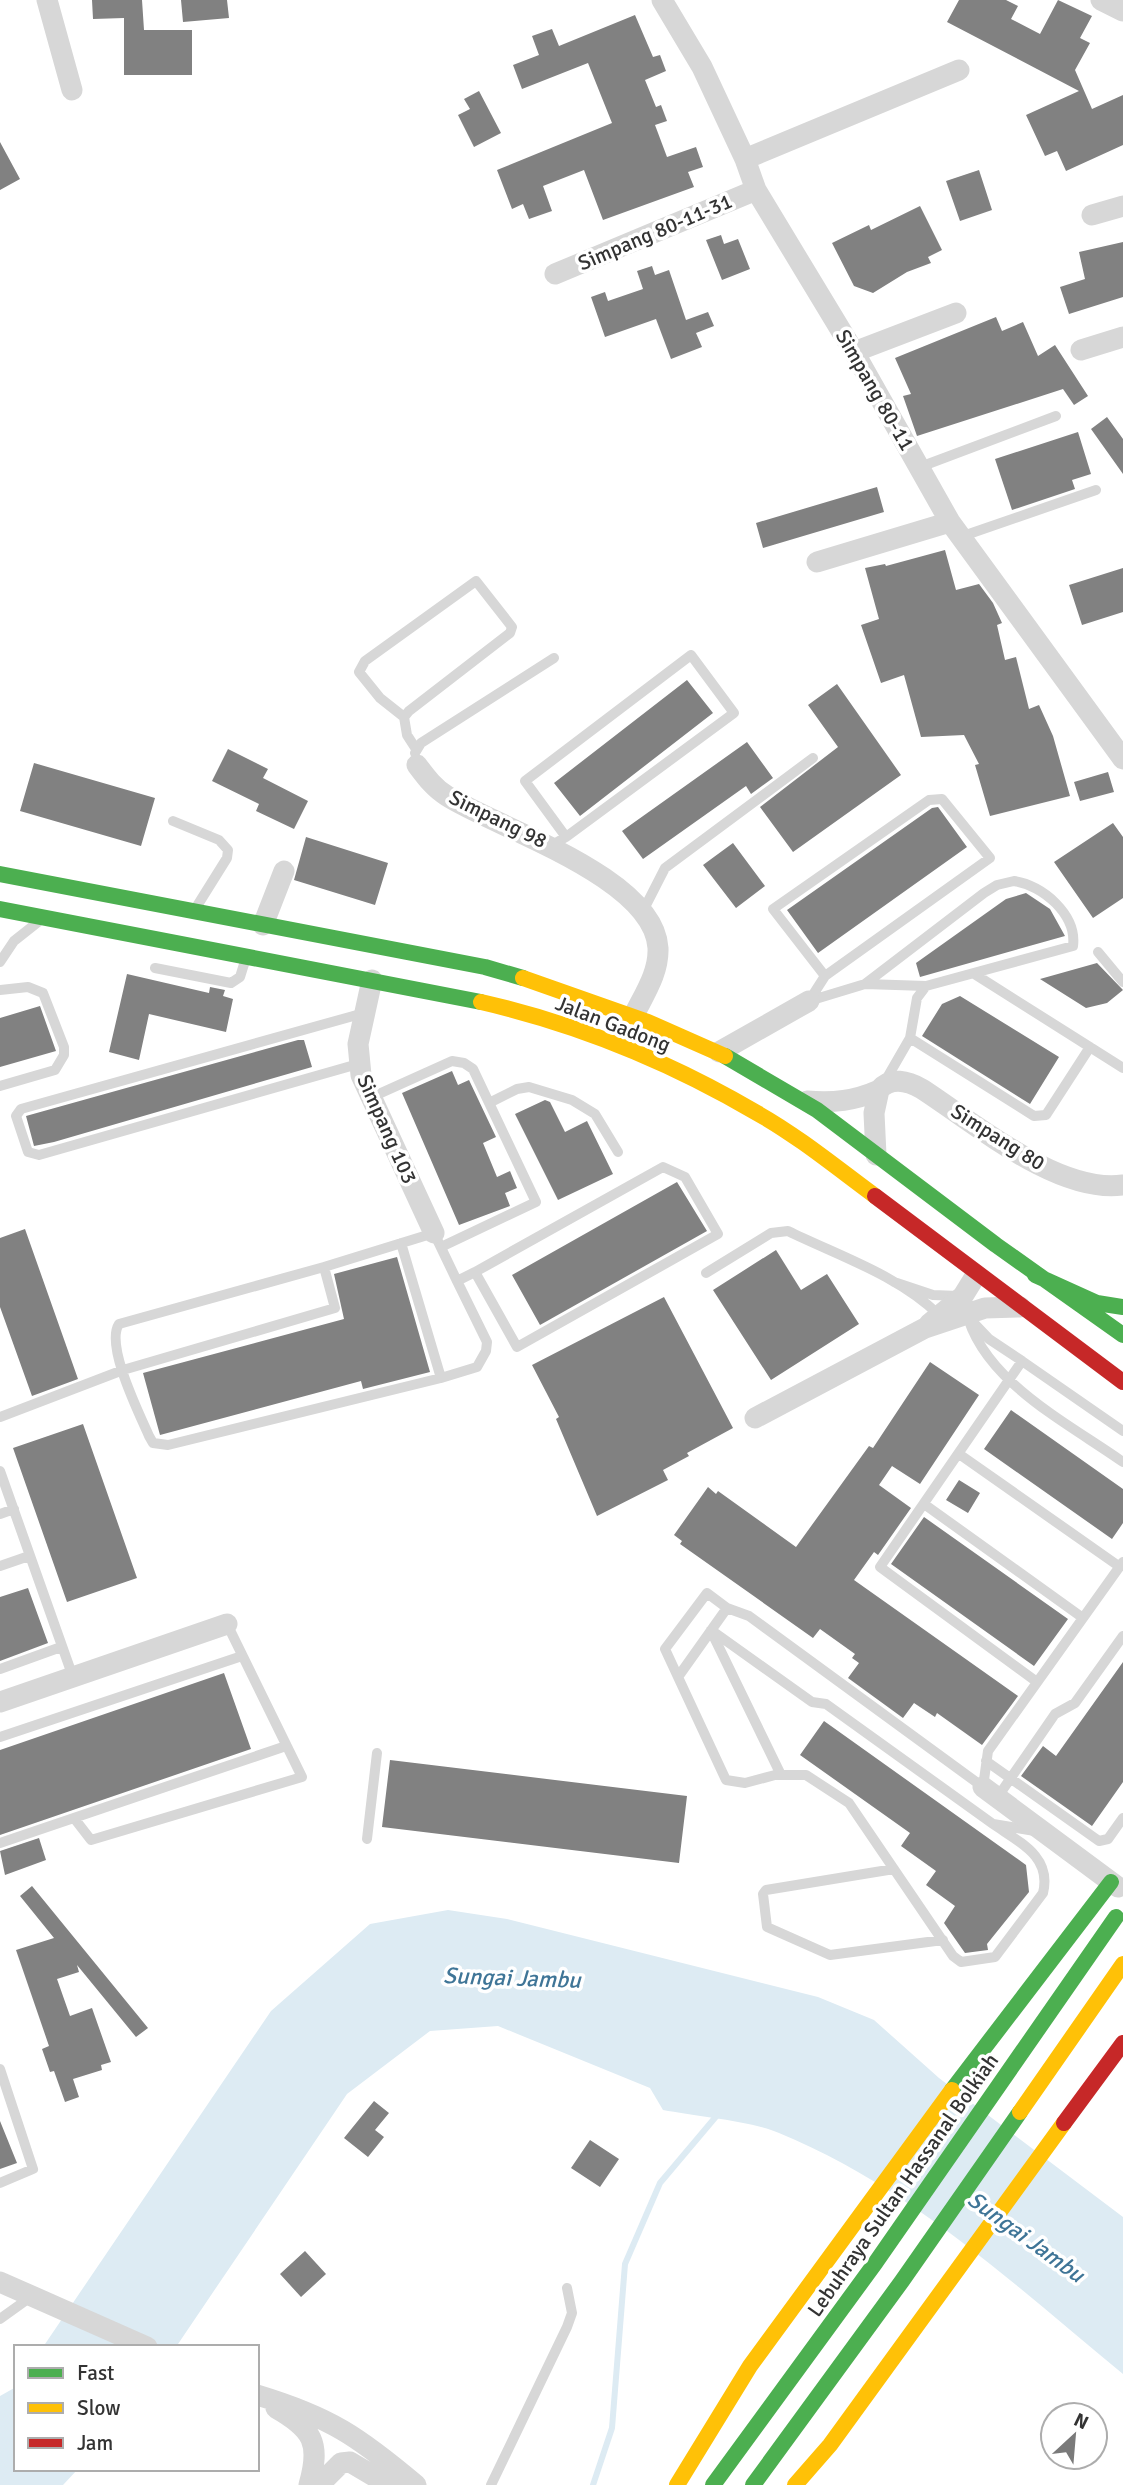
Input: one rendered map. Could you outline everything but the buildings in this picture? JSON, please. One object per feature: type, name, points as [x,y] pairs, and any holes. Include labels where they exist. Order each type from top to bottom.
[{"type":"main road","name":"Jalan Gadong","points":[[0,874],[485,967],[561,988],[635,1013],[719,1052],[804,1100],[1035,1275],[1123,1335]]},
{"type":"main road","name":"Jalan Gadong","points":[[0,909],[515,1010],[635,1051],[758,1113],[825,1159],[976,1275],[1123,1382]]},
{"type":"main road","points":[[1035,1275],[1097,1303],[1123,1307]]},
{"type":"main road","points":[[677,2485],[750,2367],[1006,2016],[1119,1880]]},
{"type":"main road","name":"Lebuhraya Sultan Hassanal Bolkiah","points":[[713,2485],[876,2262],[1123,1906]]},
{"type":"main road","points":[[753,2485],[902,2281],[1123,1964]]},
{"type":"main road","points":[[795,2485],[830,2445],[1123,2043]]},
{"type":"street","points":[[47,0],[72,90]]},
{"type":"street","name":"Simpang 80-11","points":[[662,0],[702,67],[745,159],[756,190],[956,529],[1123,759]]},
{"type":"street","points":[[1101,0],[1123,11]]},
{"type":"street","points":[[745,159],[959,70]]},
{"type":"street","name":"Simpang 80-11-31","points":[[555,274],[756,190]]},
{"type":"street","points":[[1092,215],[1123,206]]},
{"type":"street","points":[[854,352],[956,313]]},
{"type":"street","points":[[1081,350],[1123,337]]},
{"type":"street","points":[[817,562],[956,529]]},
{"type":"street","name":"Simpang 98","points":[[417,757],[430,782],[448,797],[559,841],[642,913],[653,932],[658,948],[654,975],[635,1013]]},
{"type":"street","points":[[263,925],[284,871]]},
{"type":"street","name":"Simpang 103","points":[[372,980],[364,1013],[358,1064],[438,1240]]},
{"type":"street","points":[[719,1052],[809,1001]]},
{"type":"street","name":"Simpang 80","points":[[804,1100],[834,1103],[859,1099],[901,1081],[911,1083],[1055,1173],[1080,1183],[1102,1187],[1123,1185]]},
{"type":"street","points":[[876,1155],[874,1113],[881,1088]]},
{"type":"street","points":[[965,1306],[976,1275]]},
{"type":"street","points":[[755,1418],[965,1306],[1020,1307]]},
{"type":"street","points":[[0,1702],[227,1624]]},
{"type":"street","points":[[990,1792],[1043,1832],[1119,1880]]},
{"type":"street","points":[[0,2282],[143,2345]]},
{"type":"street","points":[[259,2397],[308,2430],[314,2443],[315,2457],[309,2485]]},
{"type":"street","points":[[259,2397],[307,2410],[340,2427],[416,2485]]},
{"type":"street","points":[[319,2485],[341,2463],[350,2462],[389,2485]]},
{"type":"lane","points":[[920,467],[1056,416]]},
{"type":"lane","points":[[956,529],[1096,490]]},
{"type":"lane","points":[[404,717],[510,633],[512,627],[476,582],[365,661],[359,671],[380,698],[404,717],[407,735],[417,757],[554,658]]},
{"type":"lane","points":[[691,655],[734,713],[559,841],[525,781],[691,655]]},
{"type":"lane","points":[[642,913],[665,868],[813,758]]},
{"type":"lane","points":[[809,1001],[825,976],[990,858],[942,799],[929,800],[773,909],[825,976]]},
{"type":"lane","points":[[173,821],[219,841],[228,850],[227,858],[193,911]]},
{"type":"lane","points":[[809,1001],[865,984],[926,986],[976,975],[1073,946],[1074,933],[1067,917],[1030,883],[1014,881],[997,885],[865,984]]},
{"type":"lane","points":[[0,962],[14,941],[43,918]]},
{"type":"lane","points":[[1098,952],[1123,982]]},
{"type":"lane","points":[[155,968],[231,984],[240,977],[246,957]]},
{"type":"lane","points":[[976,975],[1123,1068]]},
{"type":"lane","points":[[881,1088],[910,1038],[917,998],[926,986]]},
{"type":"lane","points":[[0,990],[28,987],[43,993],[64,1047],[64,1055],[55,1070],[0,1086]]},
{"type":"lane","points":[[358,1064],[40,1155],[28,1152],[16,1116],[21,1109],[364,1013]]},
{"type":"lane","points":[[910,1038],[1034,1116],[1046,1115],[1090,1047]]},
{"type":"lane","points":[[372,1097],[452,1061],[464,1063],[473,1069],[536,1202],[438,1240],[401,1243],[324,1267],[124,1321],[116,1328],[114,1342],[149,1436],[160,1446],[477,1367],[486,1351],[487,1342],[438,1240]]},
{"type":"lane","points":[[489,1103],[517,1088],[528,1087],[572,1100],[595,1114],[618,1152]]},
{"type":"lane","points":[[457,1281],[663,1167],[685,1178],[718,1234],[517,1347],[475,1272]]},
{"type":"lane","points":[[706,1273],[771,1233],[788,1231],[915,1294],[932,1322]]},
{"type":"lane","points":[[401,1243],[441,1378]]},
{"type":"lane","points":[[0,1416],[124,1370],[335,1308],[324,1267]]},
{"type":"lane","points":[[894,1282],[965,1306],[989,1339],[1123,1431]]},
{"type":"lane","points":[[965,1306],[972,1334],[1009,1380],[1123,1462]]},
{"type":"lane","points":[[1022,1361],[880,1567],[1037,1682]]},
{"type":"lane","points":[[959,1454],[1121,1565],[988,1751],[986,1760],[990,1792]]},
{"type":"lane","points":[[0,1471],[73,1677]]},
{"type":"lane","points":[[924,1504],[1083,1618]]},
{"type":"lane","points":[[0,1514],[14,1509]]},
{"type":"lane","points":[[0,1566],[29,1556]]},
{"type":"lane","points":[[711,1630],[813,1702],[826,1704],[1038,1857],[1045,1872],[1043,1893],[996,1957],[961,1962],[849,1803],[806,1775],[781,1775],[745,1783],[726,1780],[665,1649],[708,1593],[727,1608],[749,1616],[990,1792]]},
{"type":"lane","points":[[678,1676],[727,1608]]},
{"type":"lane","points":[[74,1818],[91,1840],[302,1777],[227,1624]]},
{"type":"lane","points":[[711,1630],[781,1775]]},
{"type":"lane","points":[[990,1792],[1010,1778],[1055,1714],[1075,1703],[1123,1636]]},
{"type":"lane","points":[[0,1669],[61,1647]]},
{"type":"lane","points":[[0,1737],[242,1656]]},
{"type":"lane","points":[[0,1843],[286,1746]]},
{"type":"lane","points":[[367,1839],[377,1753]]},
{"type":"lane","points":[[986,1760],[1099,1841],[1108,1839],[1123,1818]]},
{"type":"lane","points":[[993,1824],[1043,1832]]},
{"type":"lane","points":[[894,1869],[766,1890],[763,1894],[767,1927],[830,1955],[943,1940]]},
{"type":"lane","points":[[0,2069],[33,2169],[0,2183]]},
{"type":"lane","points":[[491,2485],[567,2327],[572,2313],[568,2288]]},
{"type":"lane","points":[[0,2319],[36,2297]]},
{"type":"water","name":"Sungai Jambu","points":[[448,1910],[507,1919],[818,1997],[874,2020],[939,2078],[1123,2217],[1123,2374],[960,2240],[917,2209],[827,2155],[767,2129],[663,2110],[650,2088],[498,2026],[430,2031],[347,2094],[177,2345],[44,2345],[271,2011],[370,1924]]},
{"type":"water","points":[[14,2388],[14,2471],[76,2471],[63,2485],[0,2485],[0,2396]]},
{"type":"waterway","points":[[593,2485],[612,2428],[625,2264],[660,2183],[719,2113]]},
{"type":"traffic: fast","points":[[0,874],[485,967],[523,978]]},
{"type":"traffic: fast","points":[[0,909],[481,1002]]},
{"type":"traffic: fast","points":[[725,1056],[817,1110],[996,1245],[1123,1335]]},
{"type":"traffic: fast","points":[[1035,1275],[1097,1303],[1123,1307]]},
{"type":"traffic: fast","points":[[952,2090],[1111,1882]]},
{"type":"traffic: fast","points":[[713,2485],[876,2262],[1116,1917]]},
{"type":"traffic: fast","points":[[753,2485],[902,2281],[1020,2112]]},
{"type":"traffic: slow","points":[[523,978],[648,1022],[725,1056]]},
{"type":"traffic: slow","points":[[481,1002],[588,1034],[692,1078],[787,1132],[875,1196]]},
{"type":"traffic: slow","points":[[1020,2112],[1123,1964]]},
{"type":"traffic: slow","points":[[677,2485],[750,2366],[952,2090]]},
{"type":"traffic: slow","points":[[795,2485],[830,2445],[1064,2123]]},
{"type":"traffic: jam","points":[[875,1196],[1123,1382]]},
{"type":"traffic: jam","points":[[1064,2123],[1123,2043]]}]
